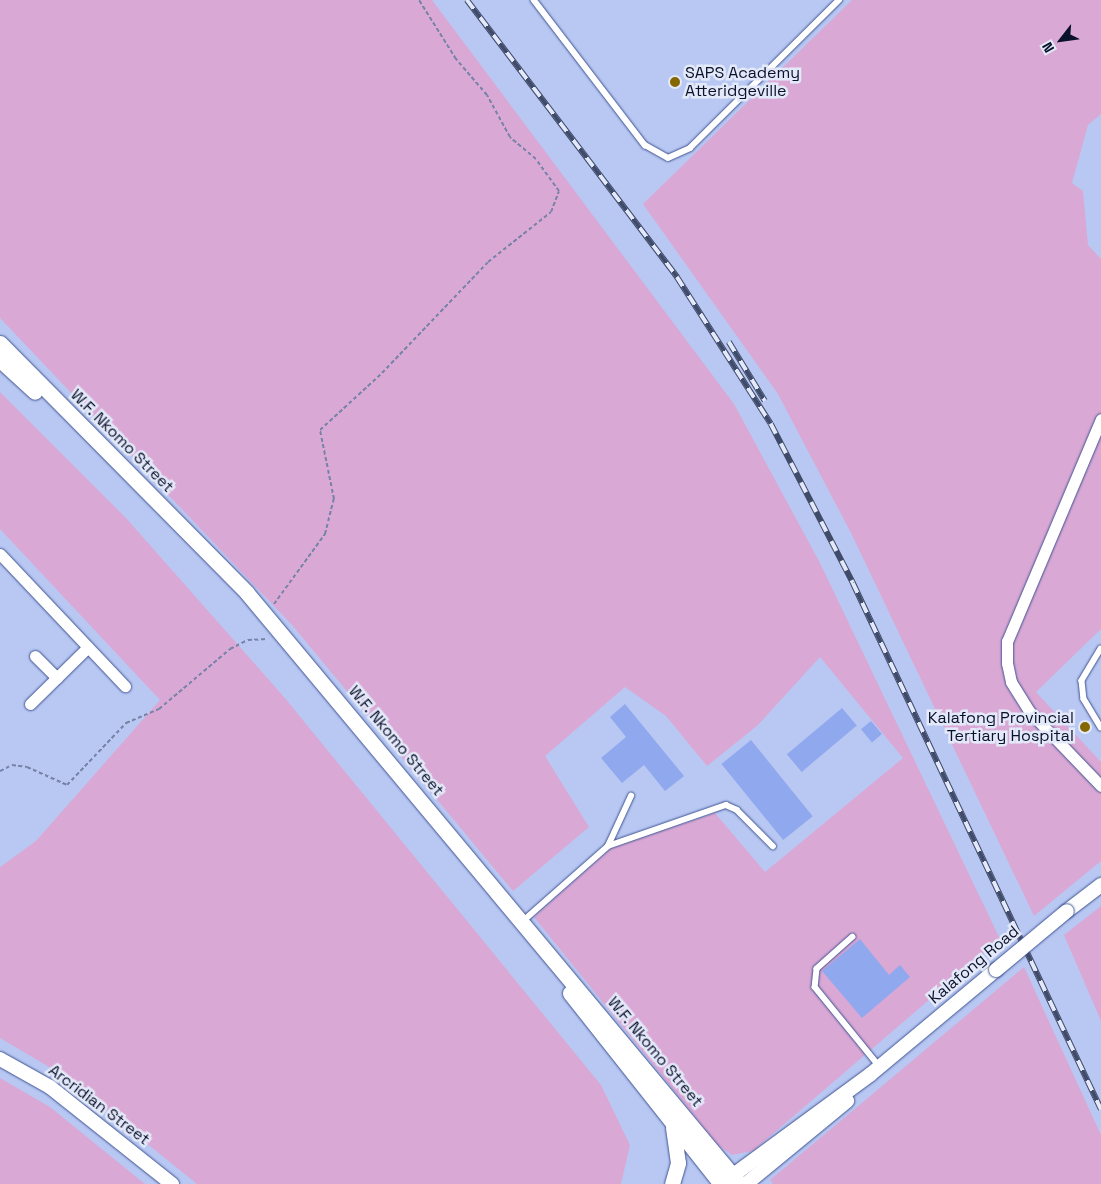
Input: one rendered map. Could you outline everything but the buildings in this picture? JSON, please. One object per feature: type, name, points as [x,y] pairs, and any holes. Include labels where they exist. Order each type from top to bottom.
[{"type":"main road","name":"W.F. Nkomo Street","points":[[0,343],[269,618],[733,1182]]},
{"type":"main road","name":"W.F. Nkomo Street","points":[[0,360],[160,515],[276,636],[521,924],[672,1122],[733,1182]]},
{"type":"main road","points":[[672,1122],[678,1157],[672,1184]]},
{"type":"street","points":[[1101,418],[1007,641],[1007,663],[1011,682],[1029,711],[1101,786]]},
{"type":"street","points":[[0,554],[125,686]]},
{"type":"street","points":[[30,704],[88,647]]},
{"type":"street","points":[[35,656],[57,678]]},
{"type":"street","name":"Kalafong Road","points":[[733,1182],[875,1070],[1101,885]]},
{"type":"street","name":"Arcridian Street","points":[[0,1059],[57,1092],[172,1184]]},
{"type":"lane","points":[[534,0],[645,145],[668,158],[690,148],[840,0]]},
{"type":"lane","points":[[1100,649],[1082,682],[1084,698],[1101,727]]},
{"type":"lane","points":[[608,846],[630,796]]},
{"type":"lane","points":[[521,924],[608,846],[726,806],[738,810],[773,846]]},
{"type":"lane","points":[[853,937],[817,969],[815,987],[875,1070]]},
{"type":"path","points":[[269,618],[275,600],[325,534],[334,499],[320,430],[382,374],[488,262],[551,212],[559,191],[536,159],[510,137],[487,95],[456,59],[419,0]]},
{"type":"path","points":[[0,771],[12,765],[27,767],[67,785],[126,723],[159,709],[230,649],[276,636]]},
{"type":"shaded area","points":[[0,0],[432,0],[734,404],[820,563],[1000,939],[753,1151],[732,1155],[718,1145],[534,917],[611,848],[715,813],[765,872],[903,758],[820,657],[758,725],[707,766],[666,716],[625,687],[545,756],[589,827],[513,891],[292,625],[0,318]]},
{"type":"shaded area","points":[[852,0],[1101,0],[1101,114],[1088,125],[1072,183],[1083,191],[1088,245],[1101,259],[1101,629],[1036,692],[1101,762],[1101,861],[1034,916],[852,535],[778,394],[643,204]]},
{"type":"shaded area","points":[[0,392],[126,518],[284,697],[601,1085],[630,1145],[621,1184],[197,1184],[61,1074],[0,1038],[0,867],[36,841],[160,700],[0,529]]},
{"type":"shaded area","points":[[1101,906],[1101,1021],[1064,935]]},
{"type":"shaded area","points":[[1024,967],[1101,1135],[1101,1184],[773,1184],[770,1180]]},
{"type":"shaded area","points":[[0,1078],[50,1107],[145,1184],[0,1184]]},
{"type":"railway","points":[[467,0],[677,277],[771,424],[853,583],[1101,1109]]},
{"type":"railway","points":[[729,342],[765,401]]},
{"type":"place","name":"SAPS Academy Atteridgeville","points":[[675,82]]},
{"type":"place","name":"Kalafong Provincial Tertiary Hospital","points":[[1085,727]]}]
